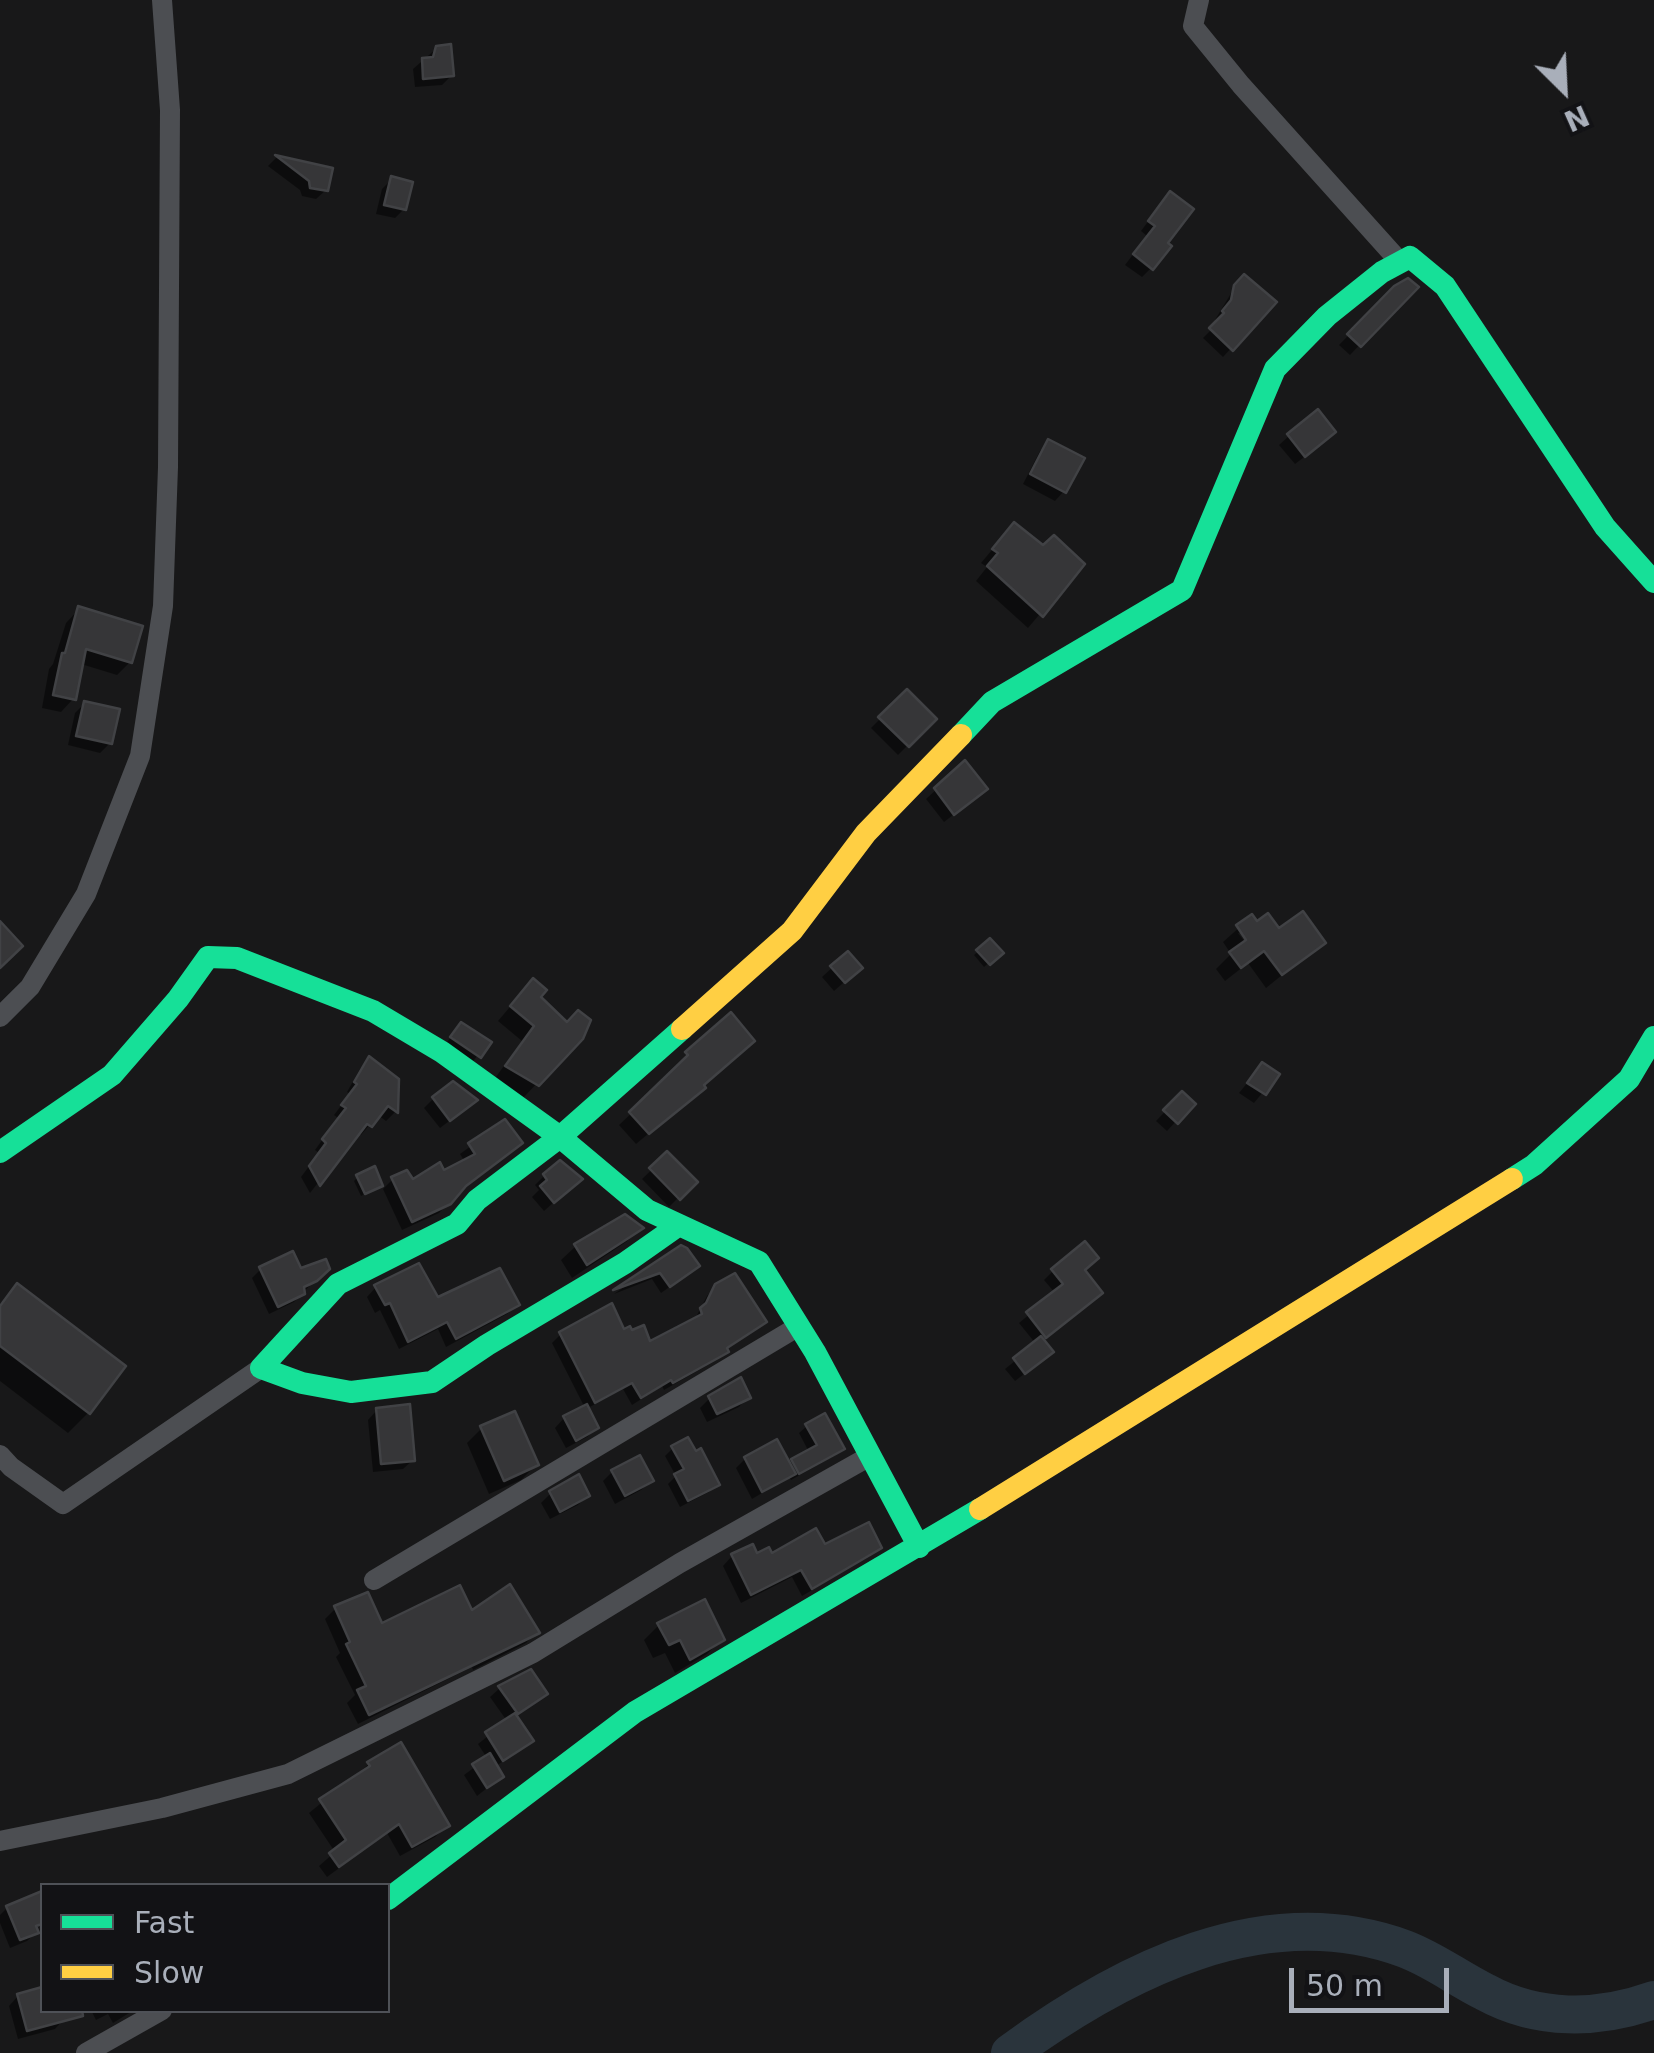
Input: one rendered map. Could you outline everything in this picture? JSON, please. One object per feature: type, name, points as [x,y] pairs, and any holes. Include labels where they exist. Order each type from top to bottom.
[{"type":"street","points":[[0,1017],[30,986],[86,894],[140,756],[163,606],[168,468],[171,156],[162,0]]},
{"type":"street","points":[[1199,0],[1193,26],[1240,85],[1400,262]]},
{"type":"street","points":[[0,1455],[64,1504],[261,1368],[338,1284],[457,1224],[477,1200],[560,1137],[792,931],[866,834],[992,702],[1182,590],[1275,369],[1327,316],[1400,262],[1410,257],[1445,286],[1605,527],[1654,582]]},
{"type":"street","points":[[0,1152],[112,1075],[178,999],[208,957],[237,958],[372,1011],[442,1052],[560,1137],[647,1210],[759,1262],[799,1326],[919,1547]]},
{"type":"street","points":[[390,1896],[635,1712],[919,1547],[1534,1165],[1630,1079],[1654,1037]]},
{"type":"street","points":[[261,1368],[302,1383],[350,1392],[432,1382],[486,1345],[625,1263],[679,1225]]},
{"type":"street","points":[[374,1580],[799,1326]]},
{"type":"street","points":[[0,1842],[162,1808],[288,1774],[533,1653],[680,1563],[870,1456]]},
{"type":"street","points":[[86,2053],[157,2013]]},
{"type":"building","points":[[451,44],[454,76],[423,79],[422,58],[433,57],[436,46]]},
{"type":"building","points":[[275,155],[333,168],[328,191],[310,188],[309,181]]},
{"type":"building","points":[[391,176],[413,182],[406,210],[384,205]]},
{"type":"building","points":[[1170,191],[1194,209],[1153,270],[1133,254],[1155,226],[1148,221]]},
{"type":"building","points":[[1244,274],[1277,302],[1233,351],[1209,328],[1224,313],[1234,285]]},
{"type":"building","points":[[1408,278],[1419,287],[1361,347],[1347,334],[1394,286]]},
{"type":"building","points":[[1318,409],[1336,432],[1305,457],[1287,434]]},
{"type":"building","points":[[1048,439],[1085,458],[1066,493],[1030,474]]},
{"type":"building","points":[[1014,522],[1043,545],[1054,535],[1085,564],[1043,617],[987,566],[998,553],[992,549]]},
{"type":"building","points":[[78,606],[143,626],[132,663],[86,649],[76,700],[53,695]]},
{"type":"building","points":[[907,689],[937,719],[909,747],[878,717]]},
{"type":"building","points":[[84,701],[120,709],[112,744],[76,736]]},
{"type":"building","points":[[965,760],[988,789],[954,815],[934,788]]},
{"type":"building","points":[[1303,911],[1326,943],[1282,975],[1264,951],[1241,968],[1229,952],[1246,940],[1236,925],[1252,914],[1257,921],[1268,913],[1279,928]]},
{"type":"building","points":[[0,921],[23,946],[0,968]]},
{"type":"building","points":[[990,938],[1004,953],[990,965],[976,950]]},
{"type":"building","points":[[848,951],[863,968],[845,983],[830,966]]},
{"type":"building","points":[[533,978],[547,990],[541,997],[567,1022],[578,1010],[591,1020],[583,1039],[539,1086],[505,1066],[534,1026],[510,1006]]},
{"type":"building","points":[[731,1012],[755,1041],[704,1085],[706,1088],[649,1134],[629,1112],[688,1055],[685,1052]]},
{"type":"building","points":[[461,1022],[492,1042],[481,1058],[450,1037]]},
{"type":"building","points":[[369,1056],[399,1079],[398,1113],[388,1106],[372,1127],[367,1124],[320,1186],[309,1166],[326,1143],[322,1139],[346,1108],[341,1105],[357,1084],[354,1082]]},
{"type":"building","points":[[1262,1062],[1280,1074],[1266,1095],[1247,1083]]},
{"type":"building","points":[[453,1081],[478,1100],[450,1121],[432,1097]]},
{"type":"building","points":[[1182,1091],[1196,1104],[1178,1124],[1163,1110]]},
{"type":"building","points":[[505,1119],[523,1143],[466,1186],[451,1204],[412,1222],[391,1177],[407,1170],[413,1179],[440,1162],[444,1170],[475,1154],[468,1143]]},
{"type":"building","points":[[667,1151],[698,1182],[680,1200],[649,1168]]},
{"type":"building","points":[[560,1160],[583,1179],[554,1203],[540,1186],[547,1180],[543,1174]]},
{"type":"building","points":[[375,1166],[383,1186],[365,1194],[356,1175]]},
{"type":"building","points":[[625,1214],[644,1228],[587,1265],[574,1244]]},
{"type":"building","points":[[1085,1241],[1099,1258],[1085,1270],[1103,1293],[1046,1338],[1026,1312],[1063,1284],[1051,1269]]},
{"type":"building","points":[[681,1245],[700,1266],[670,1287],[660,1273],[613,1290]]},
{"type":"building","points":[[293,1251],[301,1268],[326,1259],[330,1269],[304,1287],[305,1294],[278,1307],[259,1267]]},
{"type":"building","points":[[419,1263],[438,1297],[500,1268],[520,1305],[456,1339],[447,1322],[408,1342],[390,1303],[385,1305],[374,1285]]},
{"type":"building","points":[[735,1273],[767,1322],[727,1348],[729,1352],[673,1383],[671,1380],[641,1398],[632,1383],[595,1403],[559,1332],[612,1303],[624,1329],[644,1325],[650,1341],[702,1314],[700,1308],[715,1284]]},
{"type":"building","points":[[17,1283],[126,1366],[90,1414],[0,1346],[0,1306]]},
{"type":"building","points":[[1041,1336],[1054,1352],[1025,1374],[1013,1358]]},
{"type":"building","points":[[741,1377],[751,1398],[717,1414],[708,1396]]},
{"type":"building","points":[[410,1404],[415,1461],[381,1464],[376,1408]]},
{"type":"building","points":[[587,1404],[599,1428],[576,1441],[563,1416]]},
{"type":"building","points":[[515,1411],[539,1465],[504,1481],[480,1426]]},
{"type":"building","points":[[825,1413],[845,1449],[799,1474],[791,1459],[817,1445],[805,1424]]},
{"type":"building","points":[[688,1437],[696,1451],[701,1448],[720,1485],[688,1501],[674,1474],[684,1469],[671,1446]]},
{"type":"building","points":[[777,1439],[796,1474],[762,1492],[744,1457]]},
{"type":"building","points":[[640,1455],[654,1481],[625,1496],[611,1470]]},
{"type":"building","points":[[579,1474],[590,1496],[560,1512],[549,1491]]},
{"type":"building","points":[[869,1522],[882,1548],[812,1589],[801,1570],[751,1595],[731,1554],[753,1544],[757,1553],[769,1547],[772,1553],[816,1528],[825,1544]]},
{"type":"building","points":[[510,1584],[540,1633],[369,1715],[357,1690],[366,1686],[334,1606],[368,1592],[382,1623],[460,1585],[472,1610]]},
{"type":"building","points":[[705,1599],[725,1640],[690,1660],[680,1640],[669,1645],[657,1623]]},
{"type":"building","points":[[531,1669],[548,1694],[518,1714],[498,1686]]},
{"type":"building","points":[[515,1713],[534,1741],[503,1761],[485,1732]]},
{"type":"building","points":[[401,1742],[450,1826],[412,1847],[399,1824],[339,1867],[329,1853],[346,1840],[319,1799]]},
{"type":"building","points":[[490,1753],[504,1777],[487,1788],[472,1764]]},
{"type":"building","points":[[40,1892],[40,1925],[36,1926],[39,1933],[20,1940],[6,1906]]},
{"type":"building","points":[[40,1988],[40,2013],[83,2016],[27,2031],[17,1994]]},
{"type":"waterway","points":[[1010,2053],[1099,1995],[1147,1971],[1196,1951],[1247,1938],[1299,1932],[1352,1935],[1405,1949],[1505,2001],[1547,2013],[1590,2014],[1654,2000]]},
{"type":"traffic: fast","points":[[961,735],[992,702],[1182,590],[1275,369],[1327,316],[1382,272],[1410,257],[1445,286],[1605,527],[1654,582]]},
{"type":"traffic: fast","points":[[0,1152],[112,1075],[178,999],[208,957],[237,958],[373,1011],[442,1052],[560,1137],[647,1210],[759,1262],[815,1352],[919,1547]]},
{"type":"traffic: fast","points":[[679,1225],[625,1263],[432,1382],[351,1392],[302,1383],[261,1368],[338,1284],[457,1224],[477,1200],[560,1137],[682,1029]]},
{"type":"traffic: fast","points":[[1512,1179],[1534,1165],[1629,1079],[1654,1037]]},
{"type":"traffic: fast","points":[[390,1897],[635,1712],[980,1509]]},
{"type":"traffic: slow","points":[[682,1029],[792,931],[866,833],[961,735]]},
{"type":"traffic: slow","points":[[980,1509],[1512,1179]]}]
